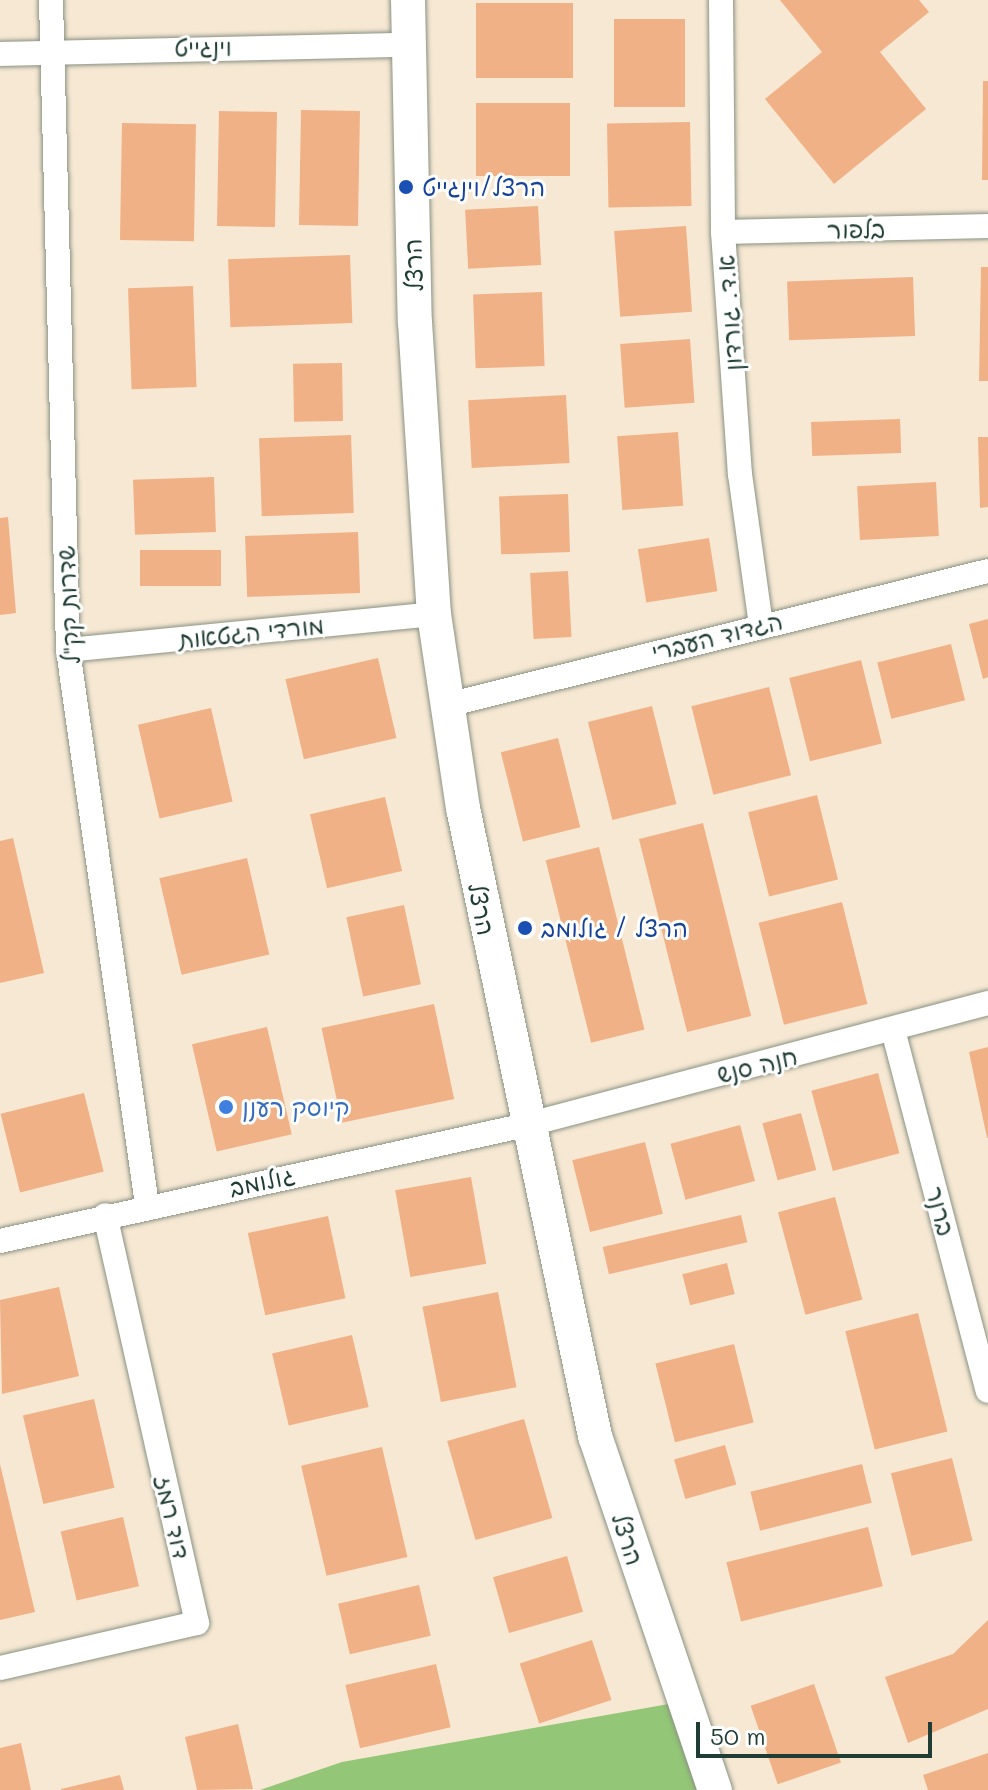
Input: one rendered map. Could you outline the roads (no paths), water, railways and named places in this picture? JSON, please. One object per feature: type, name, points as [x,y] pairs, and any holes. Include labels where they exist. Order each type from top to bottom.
[{"type":"street","name":"שדרות קק\"ל","points":[[51,0],[68,650],[147,1205]]},
{"type":"street","name":"הרצל","points":[[408,0],[406,45],[434,614],[447,705],[526,1125],[595,1436],[715,1790]]},
{"type":"street","name":"א.ד. גורדון","points":[[721,0],[723,232],[740,474],[761,625]]},
{"type":"street","name":"וינגייט","points":[[0,54],[52,49],[406,45]]},
{"type":"street","name":"בלפור","points":[[723,232],[988,226]]},
{"type":"street","name":"הגדוד העברי","points":[[447,705],[988,571]]},
{"type":"street","name":"מורדי הגטאות","points":[[68,650],[434,614]]},
{"type":"street","name":"חנה סנש","points":[[526,1125],[988,1003]]},
{"type":"street","name":"ברנר","points":[[893,1030],[988,1391]]},
{"type":"street","name":"גולומב","points":[[0,1241],[147,1205],[526,1125]]},
{"type":"street","name":"דוד רמז","points":[[0,1668],[197,1623],[105,1215]]},
{"type":"place","name":"הרצל/וינגייט","points":[[406,187]]},
{"type":"place","name":"הרצל / גולומב","points":[[525,928]]},
{"type":"place","name":"קיוסק רענן","points":[[226,1107]]}]
